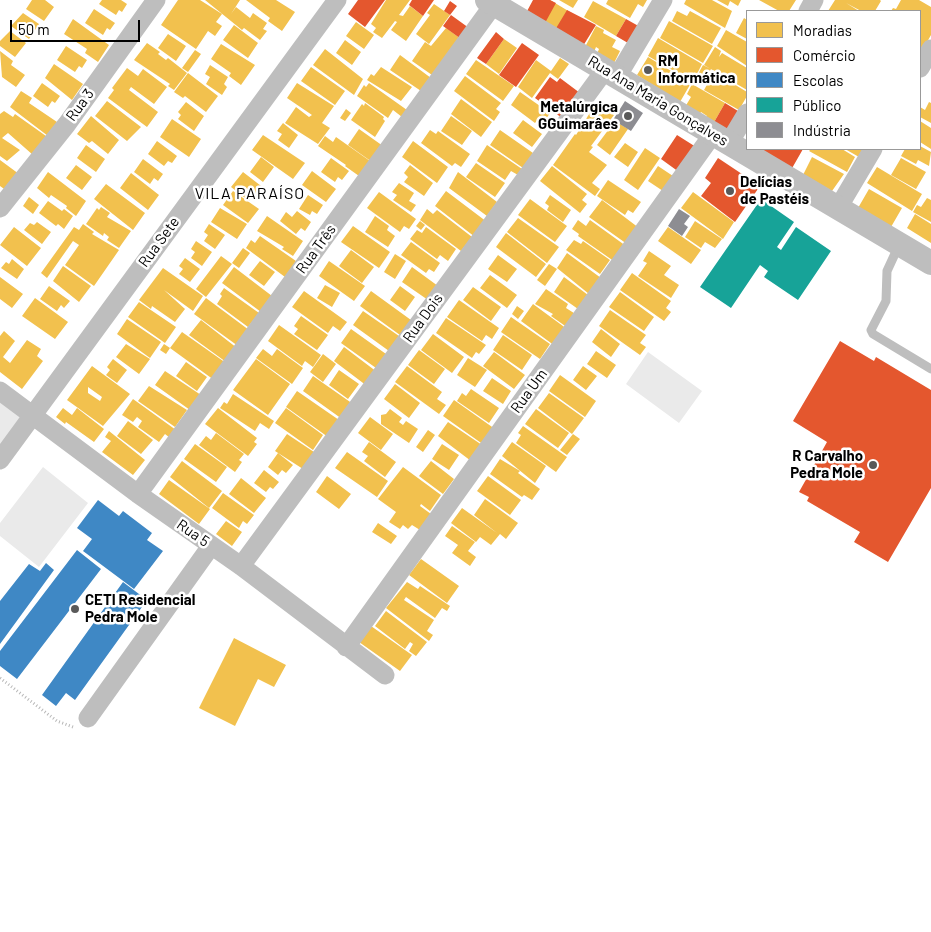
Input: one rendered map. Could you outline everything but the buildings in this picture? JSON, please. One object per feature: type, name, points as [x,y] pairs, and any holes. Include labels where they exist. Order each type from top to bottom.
[{"type":"street","name":"Rua 3","points":[[0,208],[66,124],[156,0]]},
{"type":"street","name":"Rua Sete","points":[[0,460],[337,0]]},
{"type":"street","name":"Rua Dois","points":[[241,566],[611,73],[663,0]]},
{"type":"street","name":"Rua Ana Maria Gonçalves","points":[[503,5],[611,73],[931,263]]},
{"type":"street","name":"Rua Três","points":[[138,494],[503,5]]},
{"type":"street","points":[[921,66],[931,49]]},
{"type":"street","name":"Rua Um","points":[[346,647],[721,139],[746,114]]},
{"type":"street","points":[[838,208],[872,150]]},
{"type":"street","name":"Rua 5","points":[[0,391],[138,494],[241,566],[385,675]]},
{"type":"street","points":[[88,718],[211,546]]},
{"type":"lane","points":[[899,244],[887,271],[886,301],[871,330],[873,334],[931,369]]},
{"type":"path","points":[[0,678],[67,726],[80,725],[88,718]]},
{"type":"shaded area","points":[[648,352],[702,391],[679,423],[626,384]]},
{"type":"shaded area","points":[[0,399],[23,417],[0,448]]},
{"type":"shaded area","points":[[43,467],[88,503],[39,567],[0,536],[0,523]]},
{"type":"place","name":"RM Informática","points":[[648,70]]},
{"type":"place","name":"Metalúrgica GGuimarâes","points":[[628,116]]},
{"type":"place","name":"Delícias de Pastéis","points":[[730,191]]},
{"type":"place","name":"R Carvalho Pedra Mole","points":[[873,465]]},
{"type":"place","name":"CETI Residencial Pedra Mole","points":[[75,609]]},
{"type":"district","name":"VILA PARAÍSO","points":[[250,194]]}]
